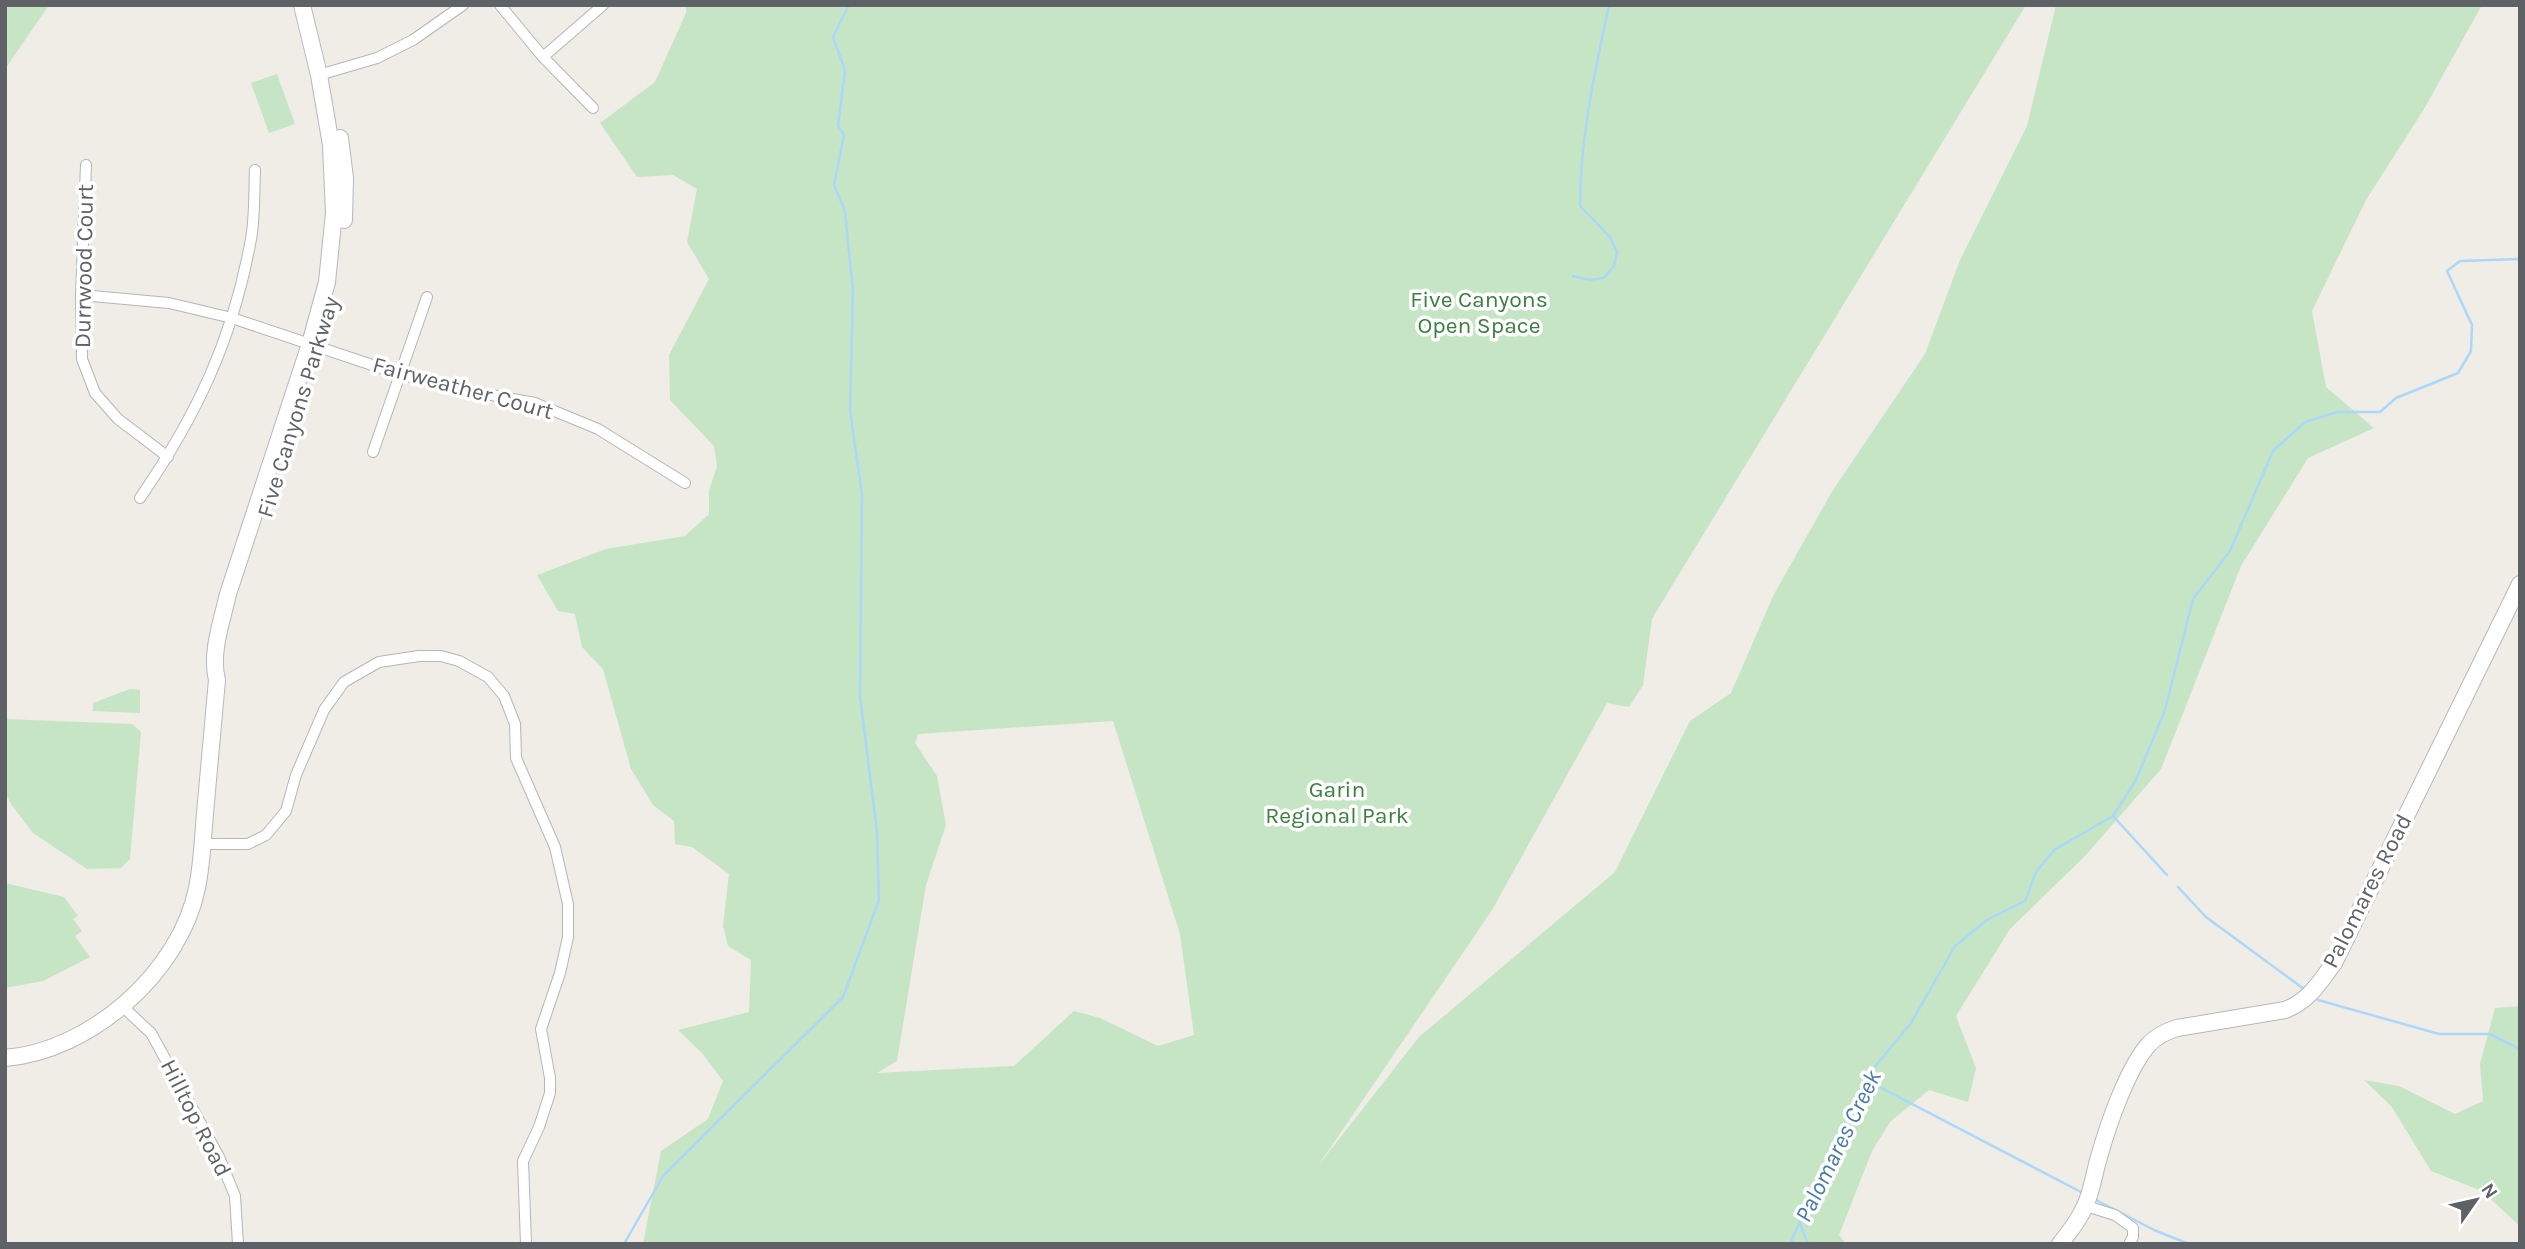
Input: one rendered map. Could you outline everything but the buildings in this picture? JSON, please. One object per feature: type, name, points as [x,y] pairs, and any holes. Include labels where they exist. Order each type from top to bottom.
[{"type":"main road","name":"Five Canyons Parkway","points":[[5,1058],[51,1048],[91,1030],[123,1007],[167,956],[182,929],[197,889],[217,680],[223,670],[236,603],[335,286],[345,178],[340,136],[302,5]]},
{"type":"main road","name":"Five Canyons Parkway","points":[[309,5],[323,74]]},
{"type":"main road","name":"Palomares Road","points":[[2060,1244],[2086,1206],[2104,1139],[2123,1089],[2150,1043],[2165,1032],[2177,1028],[2296,1006],[2308,999],[2334,963],[2520,584]]},
{"type":"street","points":[[323,74],[389,52],[413,40],[463,5]]},
{"type":"street","points":[[500,5],[543,57],[593,108]]},
{"type":"street","points":[[543,57],[603,5]]},
{"type":"street","name":"Durrwood Court","points":[[86,165],[81,295],[82,359],[96,393],[118,419],[168,457]]},
{"type":"street","points":[[140,498],[196,409],[232,318],[252,237],[255,170]]},
{"type":"street","name":"Fairweather Court","points":[[81,295],[169,303],[232,318],[398,374],[448,387],[535,403],[598,429],[685,483]]},
{"type":"street","points":[[373,452],[427,297]]},
{"type":"street","points":[[202,844],[247,844],[266,835],[286,811],[296,775],[324,710],[344,682],[379,662],[419,656],[450,659],[475,668],[488,677],[504,696],[515,724],[516,758],[555,847],[568,904],[568,937],[560,973],[541,1029],[550,1093],[539,1127],[523,1161],[527,1244]]},
{"type":"street","name":"Hilltop Road","points":[[123,1007],[151,1033],[219,1157],[235,1196],[238,1244]]},
{"type":"street","points":[[2086,1206],[2115,1215],[2133,1228],[2133,1237],[2129,1244]]},
{"type":"green space","points":[[5,5],[49,5],[5,69]]},
{"type":"green space","points":[[686,5],[2026,5],[1652,619],[1643,685],[1629,707],[1607,703],[1492,910],[1318,1166],[1419,1037],[1615,872],[1690,721],[1731,693],[1774,594],[1833,490],[1925,354],[1960,260],[2027,126],[2056,5],[2482,5],[2424,109],[2366,200],[2312,311],[2326,387],[2374,428],[2308,458],[2241,566],[2161,769],[2085,856],[2010,929],[1956,1016],[1976,1068],[1968,1102],[1929,1090],[1890,1122],[1872,1151],[1839,1235],[1846,1244],[643,1244],[661,1151],[708,1119],[723,1081],[702,1053],[678,1030],[749,1012],[751,960],[728,946],[723,926],[729,874],[692,847],[675,844],[674,821],[653,805],[631,769],[603,669],[582,647],[575,614],[558,611],[537,575],[606,549],[685,536],[709,514],[709,491],[717,466],[714,446],[670,400],[669,355],[709,279],[687,242],[697,189],[673,175],[637,177],[600,123],[655,82],[686,13]],"holes":[[[1113,721],[1180,934],[1194,1035],[1158,1046],[1100,1018],[1074,1011],[1014,1066],[877,1073],[897,1061],[926,885],[946,825],[937,776],[915,743],[918,734]]]},
{"type":"green space","points":[[277,74],[295,124],[269,133],[251,83]]},
{"type":"green space","points":[[130,689],[140,690],[140,713],[93,711],[93,703]]},
{"type":"green space","points":[[5,719],[132,724],[141,732],[130,859],[121,868],[87,869],[33,833],[5,792]]},
{"type":"green space","points":[[5,883],[64,897],[78,916],[73,919],[82,931],[75,936],[90,957],[43,981],[5,988]]},
{"type":"green space","points":[[2520,1006],[2520,1226],[2482,1191],[2431,1171],[2392,1107],[2364,1080],[2399,1086],[2455,1114],[2483,1101],[2480,1064],[2495,1008]]},
{"type":"waterway","points":[[624,1244],[663,1176],[843,997],[879,900],[877,832],[860,696],[862,495],[850,410],[853,291],[845,211],[834,185],[844,135],[838,126],[845,70],[833,37],[849,5]]},
{"type":"waterway","points":[[1573,276],[1589,280],[1604,278],[1614,266],[1617,252],[1610,237],[1580,206],[1585,130],[1609,5]]},
{"type":"waterway","name":"Palomares Creek","points":[[1790,1244],[1812,1195],[1842,1145],[1869,1074],[1911,1023],[1955,946],[1987,920],[2025,901],[2036,872],[2054,850],[2113,816],[2136,780],[2165,710],[2193,599],[2230,551],[2273,451],[2305,422],[2337,412],[2380,412],[2396,398],[2458,373],[2471,351],[2472,325],[2447,271],[2460,261],[2520,259]]},
{"type":"waterway","points":[[2113,816],[2167,875]]},
{"type":"waterway","points":[[2178,887],[2206,917],[2304,989]]},
{"type":"waterway","points":[[2318,1000],[2439,1034],[2489,1034],[2520,1049]]},
{"type":"waterway","points":[[1866,1080],[2081,1192]]},
{"type":"waterway","points":[[2096,1200],[2154,1230],[2189,1244]]},
{"type":"waterway","points":[[1799,1222],[1808,1244]]},
{"type":"park label","name":"Five Canyons Open Space","points":[[1479,312]]},
{"type":"park label","name":"Garin Regional Park","points":[[1337,802]]}]
